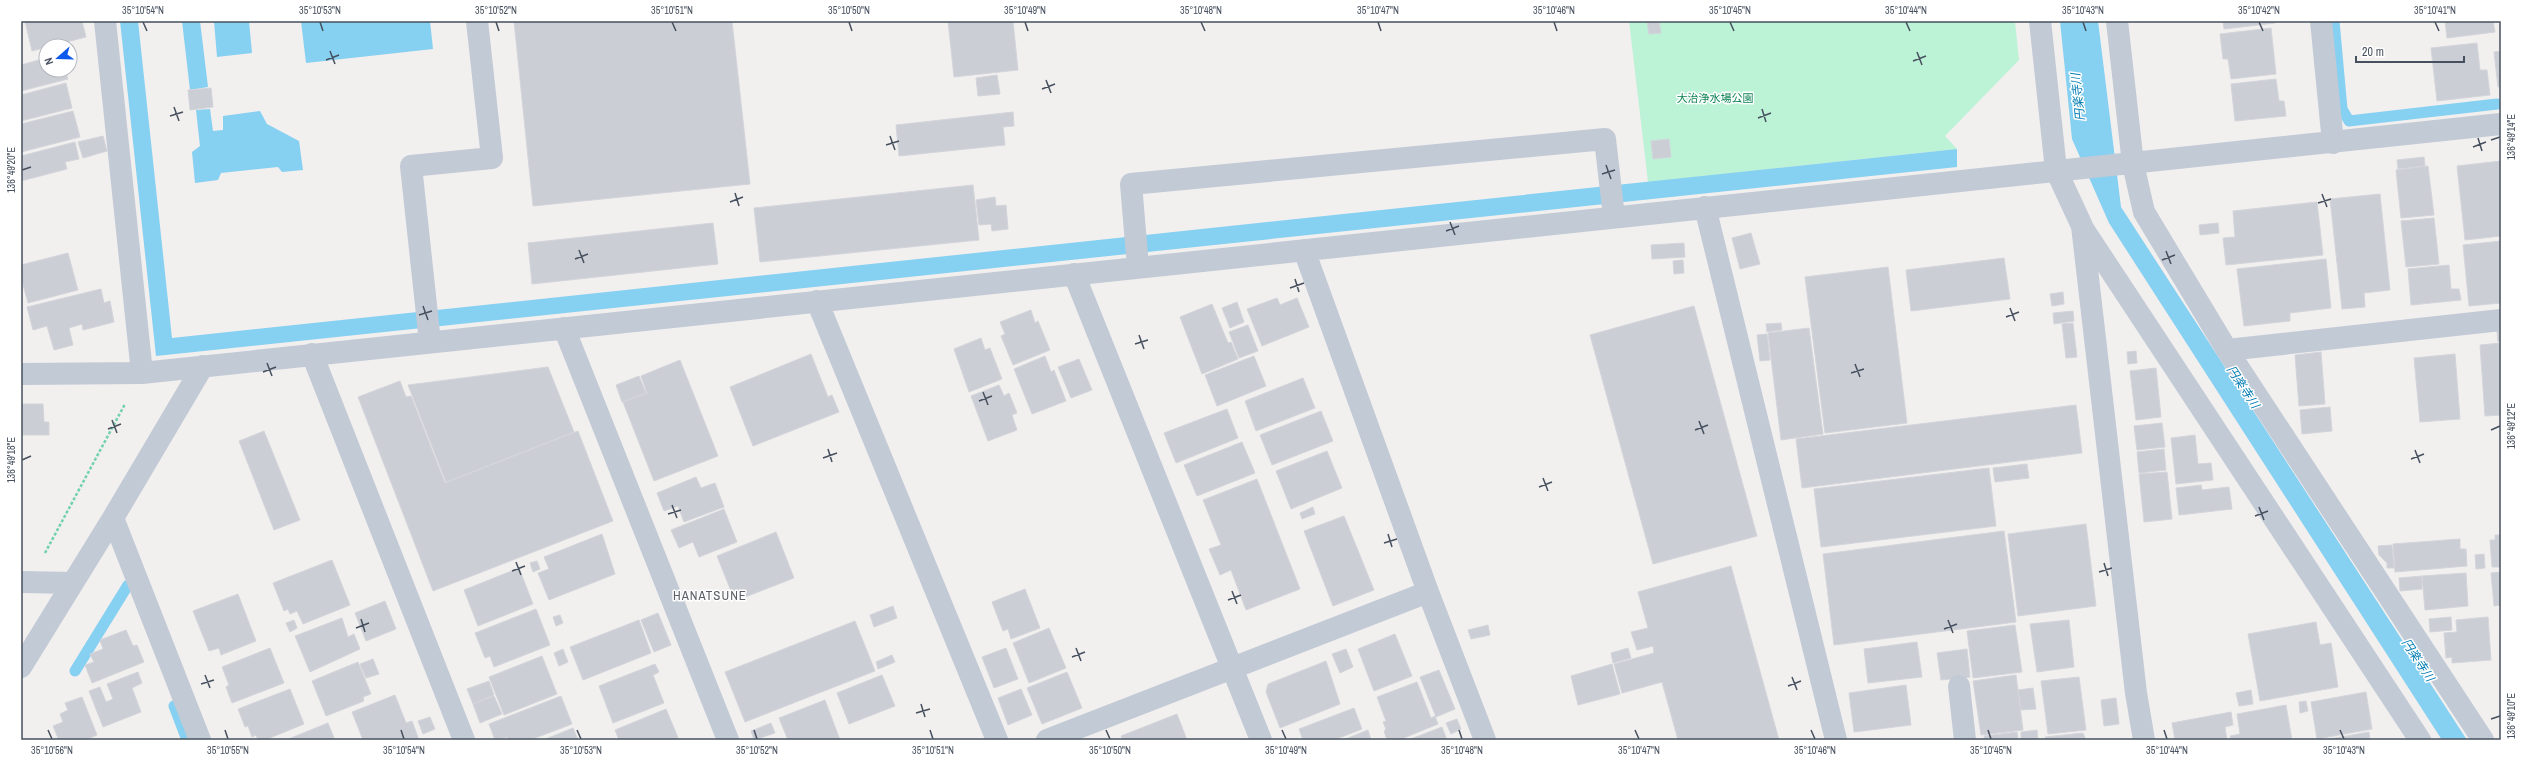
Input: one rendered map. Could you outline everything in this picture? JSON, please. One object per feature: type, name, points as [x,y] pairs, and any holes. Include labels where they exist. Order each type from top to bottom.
[{"type":"street","points":[[105,21],[142,372]]},
{"type":"street","points":[[430,337],[411,166],[492,158],[477,21]]},
{"type":"street","points":[[2040,21],[2056,170],[2082,226],[2420,740]]},
{"type":"street","points":[[2117,21],[2126,165],[2144,212],[2227,350],[2483,740]]},
{"type":"street","points":[[2321,21],[2333,143]]},
{"type":"street","points":[[21,374],[142,372],[203,366],[312,354],[430,337],[564,328],[1074,274],[1138,262],[1304,250],[1613,211],[1705,207],[2056,170],[2126,165],[2501,124]]},
{"type":"street","points":[[1138,262],[1131,184],[1605,139],[1613,211]]},
{"type":"street","points":[[1705,207],[1836,740]]},
{"type":"street","points":[[2082,226],[2135,686],[2144,740]]},
{"type":"street","points":[[1304,250],[1428,592],[1485,740]]},
{"type":"street","points":[[1074,274],[1261,740]]},
{"type":"street","points":[[817,301],[996,740]]},
{"type":"street","points":[[2227,350],[2501,320]]},
{"type":"street","points":[[564,328],[728,740]]},
{"type":"street","points":[[312,354],[464,740]]},
{"type":"street","points":[[21,668],[113,518],[203,366]]},
{"type":"street","points":[[113,518],[200,740]]},
{"type":"street","points":[[25,582],[73,583]]},
{"type":"street","points":[[1047,740],[1428,592]]},
{"type":"street","points":[[1959,686],[1966,740]]},
{"type":"path","points":[[25,582],[142,372]]},
{"type":"green space","name":"大治浄水場公園","points":[[1629,21],[2015,21],[2019,60],[1945,136],[1957,149],[1648,182]]},
{"type":"water","points":[[120,21],[138,21],[172,338],[1957,149],[1957,167],[156,356]]},
{"type":"water","points":[[182,21],[200,21],[208,87],[190,90]]},
{"type":"water","points":[[214,21],[249,21],[252,53],[217,57]]},
{"type":"water","points":[[301,21],[430,21],[433,49],[306,63]]},
{"type":"water","name":"円楽寺川","points":[[2060,21],[2098,21],[2121,207],[2467,740],[2442,740],[2109,223],[2072,139]]},
{"type":"water","points":[[210,109],[213,131],[223,130],[223,116],[260,111],[267,124],[299,141],[303,170],[282,172],[278,167],[221,173],[218,180],[195,183],[192,152],[200,146],[196,110]]},
{"type":"building","points":[[25,21],[82,21],[86,37],[78,39],[38,38],[38,49],[32,51]]},
{"type":"building","points":[[514,21],[732,21],[750,184],[533,206]]},
{"type":"building","points":[[948,21],[1013,21],[1018,70],[954,77]]},
{"type":"building","points":[[1647,21],[1659,21],[1661,33],[1649,34]]},
{"type":"building","points":[[2223,21],[2275,21],[2275,23],[2224,29]]},
{"type":"building","points":[[2445,21],[2493,21],[2495,32],[2447,38]]},
{"type":"building","points":[[2271,28],[2276,74],[2231,79],[2228,59],[2223,59],[2220,34]]},
{"type":"building","points":[[2477,43],[2480,70],[2487,70],[2490,95],[2437,101],[2431,48]]},
{"type":"building","points":[[2501,51],[2501,87],[2498,87],[2494,52]]},
{"type":"building","points":[[38,60],[38,78],[68,79],[21,91],[21,65]]},
{"type":"building","points":[[997,75],[1000,94],[978,96],[976,78]]},
{"type":"building","points":[[2276,79],[2279,101],[2284,101],[2286,116],[2235,121],[2231,84]]},
{"type":"building","points":[[66,83],[72,108],[21,121],[21,95]]},
{"type":"building","points":[[211,88],[213,107],[190,110],[188,90]]},
{"type":"building","points":[[73,111],[80,137],[21,152],[21,124]]},
{"type":"building","points":[[1013,112],[1014,126],[1003,127],[1005,145],[899,156],[896,125]]},
{"type":"building","points":[[103,136],[107,151],[83,158],[78,142]]},
{"type":"building","points":[[1669,139],[1671,157],[1653,159],[1651,141]]},
{"type":"building","points":[[75,142],[79,159],[65,162],[67,169],[21,181],[21,156]]},
{"type":"building","points":[[2424,157],[2425,166],[2398,169],[2397,160]]},
{"type":"building","points":[[2501,161],[2501,236],[2465,240],[2457,166]]},
{"type":"building","points":[[2428,166],[2434,215],[2401,218],[2396,170]]},
{"type":"building","points":[[973,185],[979,240],[760,262],[754,208]]},
{"type":"building","points":[[2380,194],[2390,290],[2364,293],[2365,307],[2342,309],[2330,199]]},
{"type":"building","points":[[995,197],[996,206],[1006,205],[1008,229],[992,231],[991,224],[979,225],[976,200]]},
{"type":"building","points":[[2317,202],[2323,255],[2226,265],[2223,238],[2235,237],[2233,211]]},
{"type":"building","points":[[2434,218],[2439,264],[2406,267],[2401,221]]},
{"type":"building","points":[[713,223],[718,264],[532,284],[528,243]]},
{"type":"building","points":[[2218,223],[2219,233],[2200,235],[2199,225]]},
{"type":"building","points":[[1751,233],[1760,264],[1740,269],[1732,238]]},
{"type":"building","points":[[2501,241],[2501,303],[2469,306],[2463,245]]},
{"type":"building","points":[[1684,243],[1685,257],[1652,259],[1651,245]]},
{"type":"building","points":[[68,253],[78,290],[28,303],[21,277],[21,265]]},
{"type":"building","points":[[2004,258],[2010,299],[1911,311],[1906,270]]},
{"type":"building","points":[[2326,259],[2331,308],[2290,313],[2290,321],[2244,326],[2237,269]]},
{"type":"building","points":[[1683,260],[1684,273],[1674,274],[1673,261]]},
{"type":"building","points":[[2449,265],[2451,289],[2459,289],[2461,300],[2411,305],[2408,269]]},
{"type":"building","points":[[1888,267],[1907,423],[1825,433],[1805,277]]},
{"type":"building","points":[[101,289],[104,303],[110,301],[114,322],[83,330],[82,324],[69,328],[73,345],[54,350],[47,326],[33,330],[27,307]]},
{"type":"building","points":[[2063,292],[2064,304],[2052,306],[2050,294]]},
{"type":"building","points":[[1277,298],[1280,305],[1297,298],[1309,327],[1262,346],[1247,309]]},
{"type":"building","points":[[1237,302],[1244,322],[1230,328],[1222,308]]},
{"type":"building","points":[[1212,304],[1228,343],[1231,342],[1238,359],[1202,374],[1180,317]]},
{"type":"building","points":[[1694,306],[1757,536],[1653,564],[1590,335]]},
{"type":"building","points":[[1031,310],[1035,323],[1038,321],[1050,350],[1013,365],[1001,336],[1005,334],[1000,322]]},
{"type":"building","points":[[2073,311],[2074,321],[2054,324],[2053,313]]},
{"type":"building","points":[[1781,323],[1782,330],[1767,332],[1766,324]]},
{"type":"building","points":[[2073,323],[2077,357],[2066,358],[2062,324]]},
{"type":"building","points":[[1248,325],[1258,351],[1239,358],[1229,332]]},
{"type":"building","points":[[1809,328],[1823,434],[1781,440],[1768,333]]},
{"type":"building","points":[[2497,331],[2501,331],[2501,341],[2498,342]]},
{"type":"building","points":[[1767,334],[1770,360],[1760,361],[1757,335]]},
{"type":"building","points":[[981,338],[985,350],[990,348],[1002,379],[969,392],[954,349]]},
{"type":"building","points":[[2501,343],[2501,415],[2485,416],[2480,345]]},
{"type":"building","points":[[2136,351],[2137,363],[2128,364],[2127,352]]},
{"type":"building","points":[[2321,352],[2325,404],[2299,406],[2295,355]]},
{"type":"building","points":[[811,354],[828,397],[832,395],[839,412],[753,446],[730,387]]},
{"type":"building","points":[[2455,354],[2460,419],[2420,422],[2414,358]]},
{"type":"building","points":[[1045,356],[1051,372],[1054,370],[1066,401],[1032,414],[1014,369]]},
{"type":"building","points":[[1254,356],[1266,386],[1217,406],[1205,375]]},
{"type":"building","points":[[1079,359],[1092,390],[1071,398],[1058,367]]},
{"type":"building","points":[[680,360],[718,456],[654,481],[623,402],[647,393],[641,376]]},
{"type":"building","points":[[548,367],[574,432],[446,482],[408,385]]},
{"type":"building","points":[[2156,368],[2161,417],[2136,420],[2130,371]]},
{"type":"building","points":[[639,376],[646,393],[622,402],[616,385]]},
{"type":"building","points":[[1303,378],[1315,408],[1256,431],[1245,401]]},
{"type":"building","points":[[400,381],[406,397],[411,396],[445,483],[578,431],[613,521],[433,591],[358,397]]},
{"type":"building","points":[[999,385],[1004,396],[1009,393],[1017,413],[1012,415],[1017,430],[988,441],[971,396]]},
{"type":"building","points":[[21,404],[43,404],[44,422],[49,422],[49,435],[21,435]]},
{"type":"building","points":[[2076,405],[2082,453],[1802,488],[1796,439]]},
{"type":"building","points":[[2330,407],[2332,431],[2302,434],[2300,410]]},
{"type":"building","points":[[1227,409],[1238,438],[1176,463],[1164,433]]},
{"type":"building","points":[[1321,411],[1333,441],[1272,465],[1260,435]]},
{"type":"building","points":[[2162,423],[2165,447],[2137,450],[2134,426]]},
{"type":"building","points":[[264,431],[300,520],[274,530],[239,441]]},
{"type":"building","points":[[2195,435],[2198,464],[2211,463],[2213,480],[2176,484],[2171,438]]},
{"type":"building","points":[[1242,442],[1255,473],[1197,496],[1184,465]]},
{"type":"building","points":[[2164,449],[2166,470],[2139,473],[2137,452]]},
{"type":"building","points":[[1327,451],[1342,488],[1291,509],[1276,471]]},
{"type":"building","points":[[2027,464],[2029,478],[1995,482],[1993,468]]},
{"type":"building","points":[[1989,468],[1996,526],[1821,547],[1814,489]]},
{"type":"building","points":[[2167,472],[2172,519],[2144,522],[2139,474]]},
{"type":"building","points":[[696,477],[701,488],[715,483],[724,507],[684,522],[678,506],[664,511],[657,493]]},
{"type":"building","points":[[1257,479],[1300,589],[1246,610],[1231,570],[1220,575],[1209,549],[1221,545],[1203,500]]},
{"type":"building","points":[[2201,485],[2202,490],[2229,487],[2232,509],[2179,515],[2176,488]]},
{"type":"building","points":[[1313,507],[1315,514],[1302,519],[1300,513]]},
{"type":"building","points":[[724,509],[737,542],[699,557],[693,542],[679,548],[671,530]]},
{"type":"building","points":[[1344,516],[1374,590],[1333,606],[1304,531]]},
{"type":"building","points":[[2086,524],[2096,606],[2018,616],[2008,534]]},
{"type":"building","points":[[2004,531],[2016,622],[1834,645],[1823,554]]},
{"type":"building","points":[[776,532],[794,578],[735,601],[717,556]]},
{"type":"building","points":[[602,534],[615,574],[549,600],[538,573],[549,569],[544,557]]},
{"type":"building","points":[[2495,535],[2501,535],[2501,567],[2492,567],[2490,540],[2495,540]]},
{"type":"building","points":[[2460,539],[2460,549],[2466,549],[2467,566],[2395,572],[2393,544]]},
{"type":"building","points":[[2392,545],[2394,568],[2387,568],[2387,563],[2379,555],[2378,546]]},
{"type":"building","points":[[2484,554],[2485,568],[2476,569],[2475,555]]},
{"type":"building","points":[[332,560],[350,605],[303,624],[297,611],[290,614],[288,609],[284,611],[273,583]]},
{"type":"building","points":[[537,561],[540,569],[533,572],[530,563]]},
{"type":"building","points":[[1731,566],[1779,740],[1678,740],[1662,682],[1622,693],[1614,664],[1654,653],[1653,646],[1637,650],[1631,632],[1648,628],[1638,592]]},
{"type":"building","points":[[519,568],[533,604],[478,626],[464,590]]},
{"type":"building","points":[[2501,572],[2501,605],[2494,606],[2491,573]]},
{"type":"building","points":[[2466,573],[2468,606],[2425,610],[2422,576]]},
{"type":"building","points":[[2422,576],[2422,589],[2400,591],[2399,578]]},
{"type":"building","points":[[1025,589],[1040,628],[1011,639],[1008,629],[1003,631],[992,602]]},
{"type":"building","points":[[238,594],[256,641],[221,655],[219,648],[209,651],[193,611]]},
{"type":"building","points":[[385,601],[396,629],[366,641],[355,613]]},
{"type":"building","points":[[893,606],[897,618],[874,627],[870,615]]},
{"type":"building","points":[[536,609],[550,645],[494,667],[490,656],[485,658],[475,633]]},
{"type":"building","points":[[658,613],[671,645],[654,652],[641,620]]},
{"type":"building","points":[[560,615],[563,623],[556,626],[553,617]]},
{"type":"building","points":[[2451,617],[2452,630],[2430,632],[2429,619]]},
{"type":"building","points":[[2488,617],[2491,660],[2452,663],[2452,657],[2446,658],[2444,633],[2457,632],[2456,620]]},
{"type":"building","points":[[342,618],[348,637],[354,634],[360,649],[310,672],[295,636]]},
{"type":"building","points":[[294,620],[297,628],[290,632],[286,623]]},
{"type":"building","points":[[639,620],[651,653],[583,680],[570,647]]},
{"type":"building","points":[[2069,620],[2074,667],[2037,672],[2030,624]]},
{"type":"building","points":[[855,621],[875,671],[745,722],[725,672]]},
{"type":"building","points":[[2316,622],[2320,645],[2331,643],[2338,687],[2260,701],[2248,634]]},
{"type":"building","points":[[1488,625],[1490,635],[1471,639],[1468,630]]},
{"type":"building","points":[[2015,625],[2022,672],[1973,678],[1967,631]]},
{"type":"building","points":[[1049,628],[1066,668],[1029,683],[1013,643]]},
{"type":"building","points":[[126,630],[133,646],[137,645],[144,662],[92,683],[85,665],[94,662],[90,654],[103,649],[100,640]]},
{"type":"building","points":[[1395,634],[1412,676],[1374,691],[1358,649]]},
{"type":"building","points":[[1917,642],[1922,677],[1868,683],[1864,649]]},
{"type":"building","points":[[270,648],[284,683],[232,703],[226,687],[229,685],[222,667]]},
{"type":"building","points":[[1006,648],[1018,679],[994,688],[982,657]]},
{"type":"building","points":[[1628,648],[1631,658],[1613,663],[1611,653]]},
{"type":"building","points":[[563,649],[568,662],[559,666],[554,653]]},
{"type":"building","points":[[1346,649],[1353,667],[1340,673],[1332,654]]},
{"type":"building","points":[[1967,649],[1970,677],[1941,680],[1937,653]]},
{"type":"building","points":[[892,655],[895,662],[878,669],[876,662]]},
{"type":"building","points":[[542,656],[557,694],[504,715],[489,677]]},
{"type":"building","points":[[373,659],[379,674],[366,678],[360,664]]},
{"type":"building","points":[[1326,661],[1340,704],[1280,728],[1266,692],[1268,684]]},
{"type":"building","points":[[358,662],[371,694],[363,697],[364,701],[326,716],[312,681]]},
{"type":"building","points":[[655,664],[659,672],[653,675],[664,703],[613,723],[599,686]]},
{"type":"building","points":[[1612,664],[1620,694],[1578,705],[1571,676]]},
{"type":"building","points":[[1439,670],[1455,709],[1436,717],[1420,677]]},
{"type":"building","points":[[138,672],[142,683],[132,688],[141,712],[103,727],[89,691],[100,687],[106,702],[113,699],[107,684]]},
{"type":"building","points":[[1067,672],[1082,708],[1042,724],[1027,688]]},
{"type":"building","points":[[882,675],[895,706],[849,724],[837,693]]},
{"type":"building","points":[[2016,675],[2023,730],[1981,735],[1973,681]]},
{"type":"building","points":[[2079,677],[2086,730],[2048,734],[2041,681]]},
{"type":"building","points":[[489,681],[494,695],[473,704],[467,689]]},
{"type":"building","points":[[1417,682],[1431,718],[1435,716],[1438,724],[1399,740],[1387,740],[1384,731],[1386,729],[1383,722],[1386,721],[1377,697]]},
{"type":"building","points":[[1906,685],[1911,725],[1854,732],[1849,693]]},
{"type":"building","points":[[2033,688],[2036,709],[2021,710],[2018,690]]},
{"type":"building","points":[[290,689],[304,724],[265,740],[258,740],[256,735],[252,737],[248,726],[245,727],[238,709]]},
{"type":"building","points":[[1021,689],[1032,715],[1008,725],[998,698]]},
{"type":"building","points":[[2251,690],[2253,704],[2239,706],[2236,693]]},
{"type":"building","points":[[2366,692],[2372,729],[2317,739],[2311,702]]},
{"type":"building","points":[[395,695],[406,723],[412,721],[419,740],[363,740],[352,712]]},
{"type":"building","points":[[494,696],[502,714],[480,723],[473,704]]},
{"type":"building","points":[[561,696],[572,724],[530,740],[509,740],[507,737],[495,740],[489,724]]},
{"type":"building","points":[[82,697],[97,735],[85,740],[54,740],[58,738],[53,726],[63,722],[60,714],[68,710],[65,703]]},
{"type":"building","points":[[2116,698],[2119,724],[2104,726],[2101,700]]},
{"type":"building","points":[[825,700],[840,740],[788,740],[779,718]]},
{"type":"building","points":[[2306,701],[2308,711],[2300,713],[2299,702]]},
{"type":"building","points":[[2286,705],[2292,740],[2231,740],[2230,736],[2240,734],[2237,714]]},
{"type":"building","points":[[1354,708],[1362,729],[1334,740],[1303,740],[1299,729]]},
{"type":"building","points":[[666,709],[679,740],[619,740],[615,730]]},
{"type":"building","points":[[2231,712],[2233,725],[2225,727],[2227,740],[2175,740],[2172,723]]},
{"type":"building","points":[[1177,714],[1187,740],[1123,740],[1121,736]]},
{"type":"building","points":[[430,717],[435,729],[423,734],[418,721]]},
{"type":"building","points":[[1457,719],[1461,729],[1451,734],[1446,723]]},
{"type":"building","points":[[328,723],[335,740],[286,740]]},
{"type":"building","points":[[771,723],[775,733],[754,740],[751,731]]},
{"type":"building","points":[[1442,727],[1447,740],[1408,740]]},
{"type":"building","points":[[573,728],[578,740],[543,740]]},
{"type":"building","points":[[1368,730],[1371,740],[1343,740]]},
{"type":"building","points":[[2037,730],[2038,739],[2021,740],[2021,732]]},
{"type":"building","points":[[2017,732],[2018,740],[1985,740],[1984,736]]},
{"type":"building","points":[[2369,732],[2370,740],[2324,740]]},
{"type":"building","points":[[2083,733],[2086,740],[2046,740],[2045,737]]},
{"type":"waterway","points":[[2334,21],[2342,109],[2349,121],[2497,104]]},
{"type":"waterway","points":[[75,671],[128,585]]},
{"type":"waterway","points":[[174,706],[187,740]]},
{"type":"district","name":"HANATSUNE","points":[[710,595]]}]
